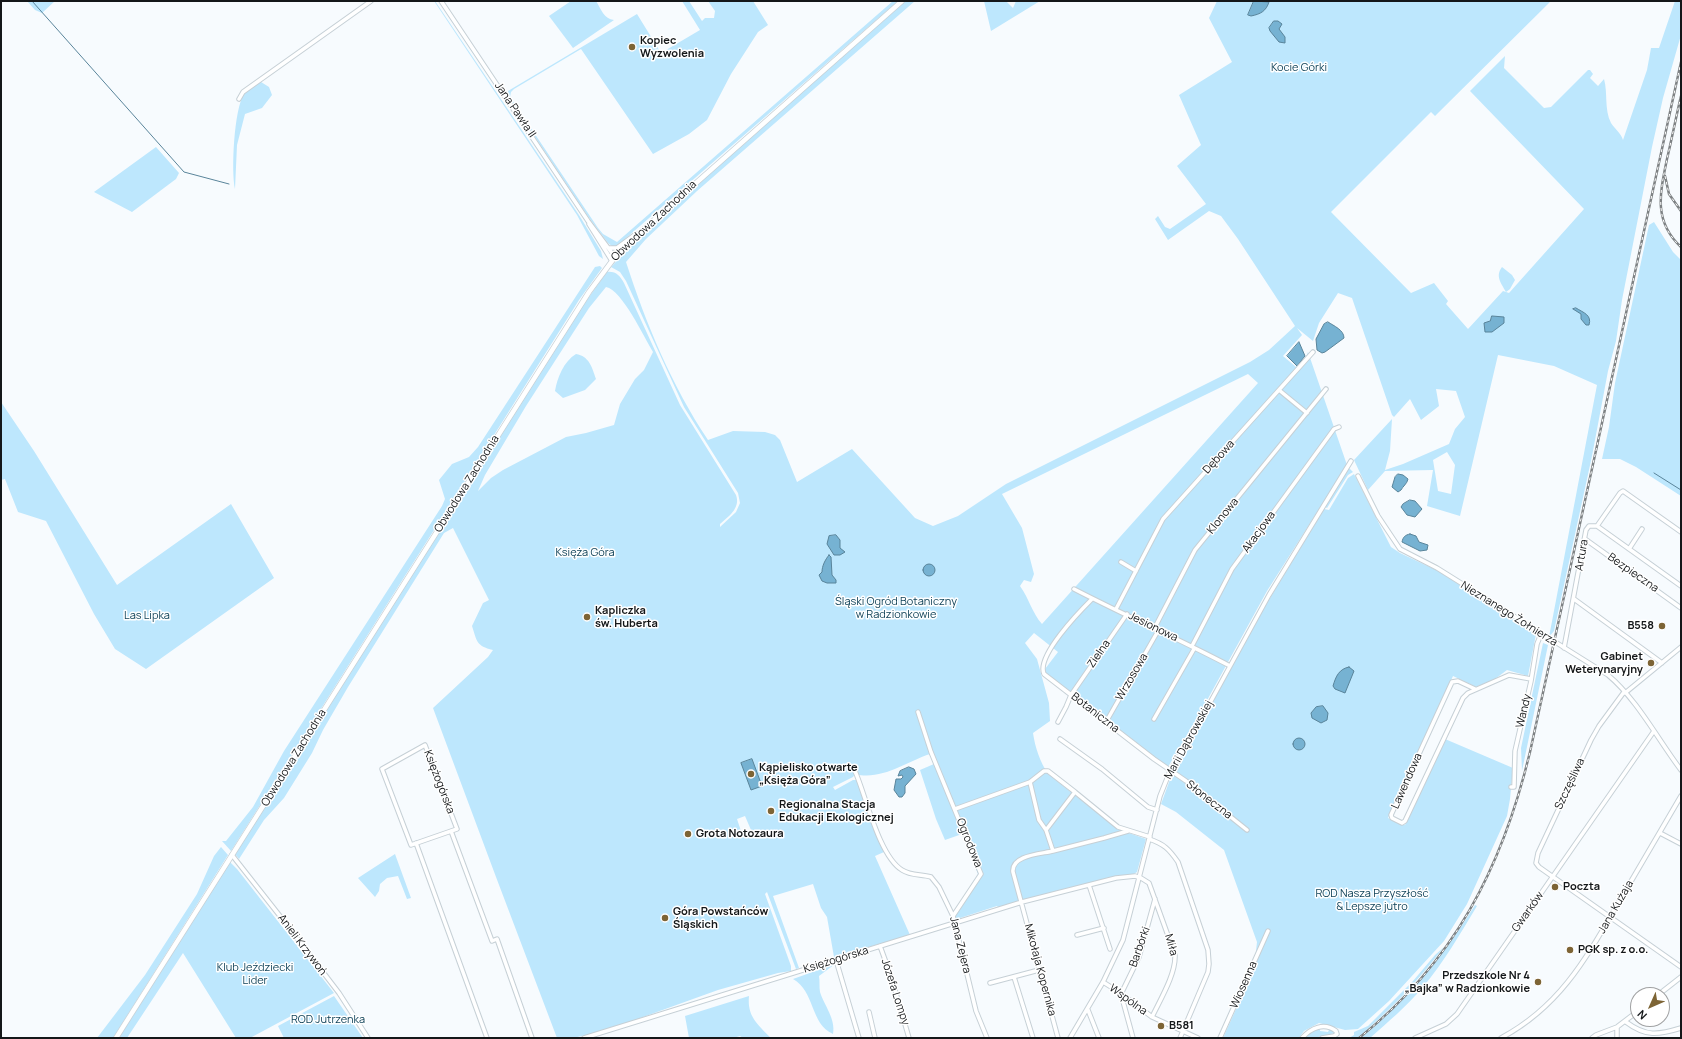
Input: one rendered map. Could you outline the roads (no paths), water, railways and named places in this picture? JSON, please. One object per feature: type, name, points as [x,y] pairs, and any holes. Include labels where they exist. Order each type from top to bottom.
[{"type":"main road","name":"Obwodowa Zachodnia","points":[[116,1038],[581,303],[613,259],[642,230],[902,1]]},
{"type":"street","points":[[240,99],[243,92],[371,1]]},
{"type":"street","name":"Jana Pawła II","points":[[440,1],[588,221],[608,247],[613,259]]},
{"type":"street","name":"Jana Pawła II","points":[[588,221],[592,230],[613,259]]},
{"type":"street","points":[[608,247],[613,249],[617,248],[642,230]]},
{"type":"street","name":"Dębowa","points":[[1116,609],[1163,519],[1313,352]]},
{"type":"street","name":"Klonowa","points":[[1154,629],[1195,550],[1326,389]]},
{"type":"street","points":[[1279,390],[1306,413]]},
{"type":"street","name":"Akacjowa","points":[[1154,718],[1193,647],[1232,569],[1334,429],[1339,427]]},
{"type":"street","name":"Marii Dąbrowskiej","points":[[1070,1038],[1088,1010],[1123,940],[1163,787],[1170,771],[1200,721],[1269,595],[1351,461]]},
{"type":"street","name":"Nieznanego Żołnierza","points":[[1358,476],[1378,516],[1400,549],[1437,568],[1608,675],[1624,692],[1681,770]]},
{"type":"street","points":[[1596,526],[1621,493],[1624,492],[1681,532]]},
{"type":"street","name":"Artura","points":[[1564,648],[1585,539],[1588,527],[1591,525],[1596,526],[1681,586]]},
{"type":"street","points":[[1629,549],[1642,529]]},
{"type":"street","name":"Bezpieczna","points":[[1585,539],[1681,608]]},
{"type":"street","points":[[1121,562],[1136,571]]},
{"type":"street","name":"Jesionowa","points":[[1074,589],[1230,666]]},
{"type":"street","name":"Botaniczna","points":[[1092,598],[1052,646],[1044,660],[1043,672],[1170,771]]},
{"type":"street","points":[[1574,599],[1662,663]]},
{"type":"street","name":"Zielna","points":[[1058,722],[1071,695],[1127,614]]},
{"type":"street","name":"Wrzosowa","points":[[1106,722],[1158,631]]},
{"type":"street","name":"Wandy","points":[[1511,787],[1514,787],[1515,751],[1537,644],[1541,634]]},
{"type":"street","name":"Szczęśliwa","points":[[1553,876],[1539,866],[1536,859],[1594,735],[1624,692],[1681,647]]},
{"type":"street","name":"Lawendowa","points":[[1475,689],[1458,681],[1452,682],[1391,815],[1392,818],[1402,823],[1405,821],[1463,698],[1475,689],[1509,674],[1530,679]]},
{"type":"street","name":"Ogrodowa","points":[[918,712],[931,752],[981,874],[953,916]]},
{"type":"street","name":"Gwarków","points":[[1415,1038],[1446,1024],[1454,1018],[1654,732]]},
{"type":"street","points":[[1060,739],[1102,769],[1148,807],[1157,810]]},
{"type":"street","name":"Księżogórska","points":[[487,1038],[416,843],[410,845],[382,769],[425,745],[457,829],[451,831],[492,941],[496,939],[532,1038]]},
{"type":"street","name":"Jana Zejera","points":[[855,771],[861,783],[876,831],[890,859],[899,868],[906,872],[931,877],[939,887],[953,916],[976,1011],[987,1038]]},
{"type":"street","name":"Ogrodowa","points":[[955,809],[1030,782],[1044,771],[1048,771],[1118,827],[1162,843],[1171,851],[1178,862],[1208,950],[1208,972],[1180,1038]]},
{"type":"street","name":"Słoneczna","points":[[1170,771],[1186,780],[1248,830]]},
{"type":"street","points":[[1030,782],[1039,820],[1046,830],[1053,851]]},
{"type":"street","points":[[1046,830],[1075,792]]},
{"type":"street","name":"Jana Kużaja","points":[[1501,1038],[1526,1022],[1564,989],[1582,965],[1681,796]]},
{"type":"street","points":[[416,843],[451,831]]},
{"type":"street","points":[[1022,902],[1013,872],[1015,864],[1019,859],[1128,831]]},
{"type":"street","points":[[1660,833],[1681,844]]},
{"type":"street","name":"Anieli Krzywoń","points":[[232,855],[338,993],[368,1038]]},
{"type":"street","points":[[1553,876],[1681,968]]},
{"type":"street","name":"Księżogórska","points":[[584,1038],[1022,902],[1116,878],[1139,877]]},
{"type":"street","name":"Miła","points":[[1139,877],[1149,883],[1172,944],[1176,960],[1172,974],[1152,1017]]},
{"type":"street","points":[[1089,885],[1110,949]]},
{"type":"street","name":"Barbórki","points":[[1120,994],[1139,956],[1155,898]]},
{"type":"street","name":"Mikołaja Kopernika","points":[[1022,902],[1058,1038]]},
{"type":"street","points":[[1078,935],[1104,928]]},
{"type":"street","name":"Wiosenna","points":[[1220,1038],[1268,931]]},
{"type":"street","name":"Józefa Lompy","points":[[880,946],[891,976],[909,1038]]},
{"type":"street","points":[[836,960],[860,1038]]},
{"type":"street","points":[[990,982],[1039,970]]},
{"type":"street","points":[[1014,977],[1033,1038]]},
{"type":"street","points":[[1668,987],[1681,977]]},
{"type":"street","name":"Wspólna","points":[[1103,982],[1152,1017],[1198,1038]]},
{"type":"street","points":[[1120,994],[1133,1038]]},
{"type":"street","points":[[1088,1010],[1099,1038]]},
{"type":"street","points":[[869,1012],[875,1038]]},
{"type":"street","points":[[1591,1037],[1617,1027],[1630,1018]]},
{"type":"street","points":[[1626,1022],[1638,1030],[1653,1034],[1660,1034],[1681,1028]]},
{"type":"street","points":[[1302,1038],[1307,1033],[1318,1027],[1325,1027],[1336,1031],[1335,1036],[1322,1038]]},
{"type":"street","points":[[1617,1027],[1617,1038]]},
{"type":"waterway","points":[[32,1],[184,172],[229,184]]},
{"type":"waterway","points":[[1654,473],[1681,490]]},
{"type":"railway","points":[[1359,1038],[1392,1009],[1422,978],[1447,945],[1470,910],[1489,873],[1505,835],[1519,794],[1530,752],[1681,62]]},
{"type":"railway","points":[[1681,96],[1664,171],[1661,195],[1662,217],[1672,237],[1681,247]]},
{"type":"railway","points":[[1665,176],[1669,194],[1681,211]]},
{"type":"place","name":"Kopiec Wyzwolenia","points":[[632,47]]},
{"type":"place","name":"Kapliczka św. Huberta","points":[[587,617]]},
{"type":"place","name":"B558","points":[[1662,626]]},
{"type":"place","name":"Gabinet Weterynaryjny","points":[[1651,663]]},
{"type":"place","name":"Kąpielisko otwarte „Księża Góra”","points":[[751,774]]},
{"type":"place","name":"Regionalna Stacja Edukacji Ekologicznej","points":[[771,811]]},
{"type":"place","name":"Grota Notozaura","points":[[688,834]]},
{"type":"place","name":"Poczta","points":[[1555,887]]},
{"type":"place","name":"Góra Powstańców Śląskich","points":[[665,918]]},
{"type":"place","name":"PGK sp. z o.o.","points":[[1570,950]]},
{"type":"place","name":"Przedszkole Nr 4 „Bajka” w Radzionkowie","points":[[1538,982]]},
{"type":"place","name":"B581","points":[[1161,1026]]},
{"type":"park label","name":"Kocie Górki","points":[[1299,68]]},
{"type":"park label","name":"Księża Góra","points":[[585,553]]},
{"type":"park label","name":"Śląski Ogród Botaniczny w Radzionkowie","points":[[896,608]]},
{"type":"park label","name":"Las Lipka","points":[[147,616]]},
{"type":"park label","name":"ROD Nasza Przyszłość & Lepsze jutro","points":[[1372,900]]},
{"type":"park label","name":"Klub Jeździecki Lider","points":[[255,974]]},
{"type":"park label","name":"ROD Jutrzenka","points":[[328,1020]]}]
